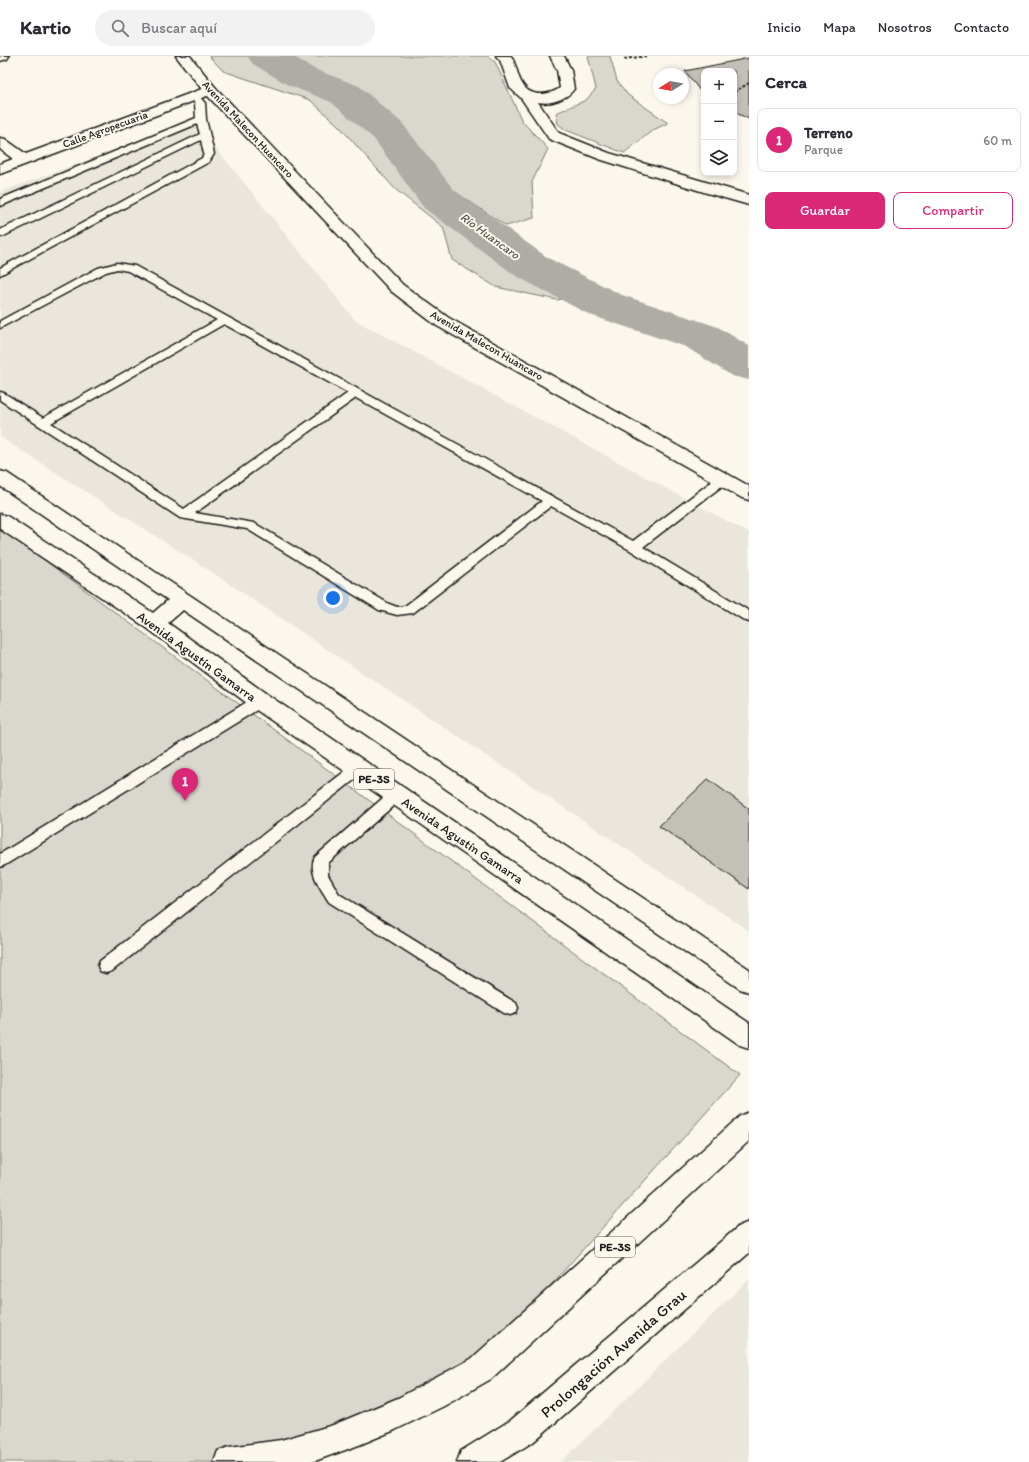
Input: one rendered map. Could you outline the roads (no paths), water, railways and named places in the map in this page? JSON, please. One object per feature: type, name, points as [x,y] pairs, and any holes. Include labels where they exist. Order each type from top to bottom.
[{"type":"main road","name":"Avenida Malecon Huancaro","points":[[183,56],[210,90],[397,288],[443,322],[749,494]]},
{"type":"main road","points":[[503,56],[506,58],[517,88],[526,96],[554,136],[604,156],[749,200]]},
{"type":"main road","points":[[526,96],[542,99],[558,96],[567,89],[564,70],[557,56]]},
{"type":"main road","name":"Calle Agropecuaria","points":[[0,169],[210,90]]},
{"type":"main road","points":[[0,142],[24,160]]},
{"type":"main road","points":[[0,477],[749,982]]},
{"type":"main road","name":"Avenida Agustín Gamarra","points":[[0,520],[154,623],[260,701],[749,1036]]},
{"type":"main road","points":[[154,623],[182,600]]},
{"type":"main road","name":"PE-3S","points":[[229,1462],[280,1459],[326,1443],[381,1422],[429,1399],[481,1369],[749,1124]]},
{"type":"main road","name":"Prolongación Avenida Grau","points":[[472,1462],[522,1431],[749,1235]]},
{"type":"lane","points":[[0,272],[206,160],[209,154],[201,119],[200,103],[194,96]]},
{"type":"lane","points":[[0,203],[201,119]]},
{"type":"lane","points":[[0,234],[204,135]]},
{"type":"lane","points":[[0,325],[102,270],[117,266],[131,268],[634,547],[749,617]]},
{"type":"lane","points":[[43,423],[224,320]]},
{"type":"lane","points":[[184,514],[355,393]]},
{"type":"lane","points":[[0,395],[184,514],[250,526],[384,607],[397,611],[408,610],[550,501]]},
{"type":"lane","points":[[634,547],[723,479]]},
{"type":"lane","points":[[0,861],[260,701]]},
{"type":"lane","points":[[106,966],[358,769]]},
{"type":"lane","points":[[396,795],[320,861],[321,875],[334,898],[510,1008]]},
{"type":"waterway","name":"Río Huancaro","points":[[266,56],[301,77],[345,94],[388,131],[439,199],[532,267],[606,305],[702,337],[749,366]]},
{"type":"place","name":"Terreno","points":[[185,801]]}]
